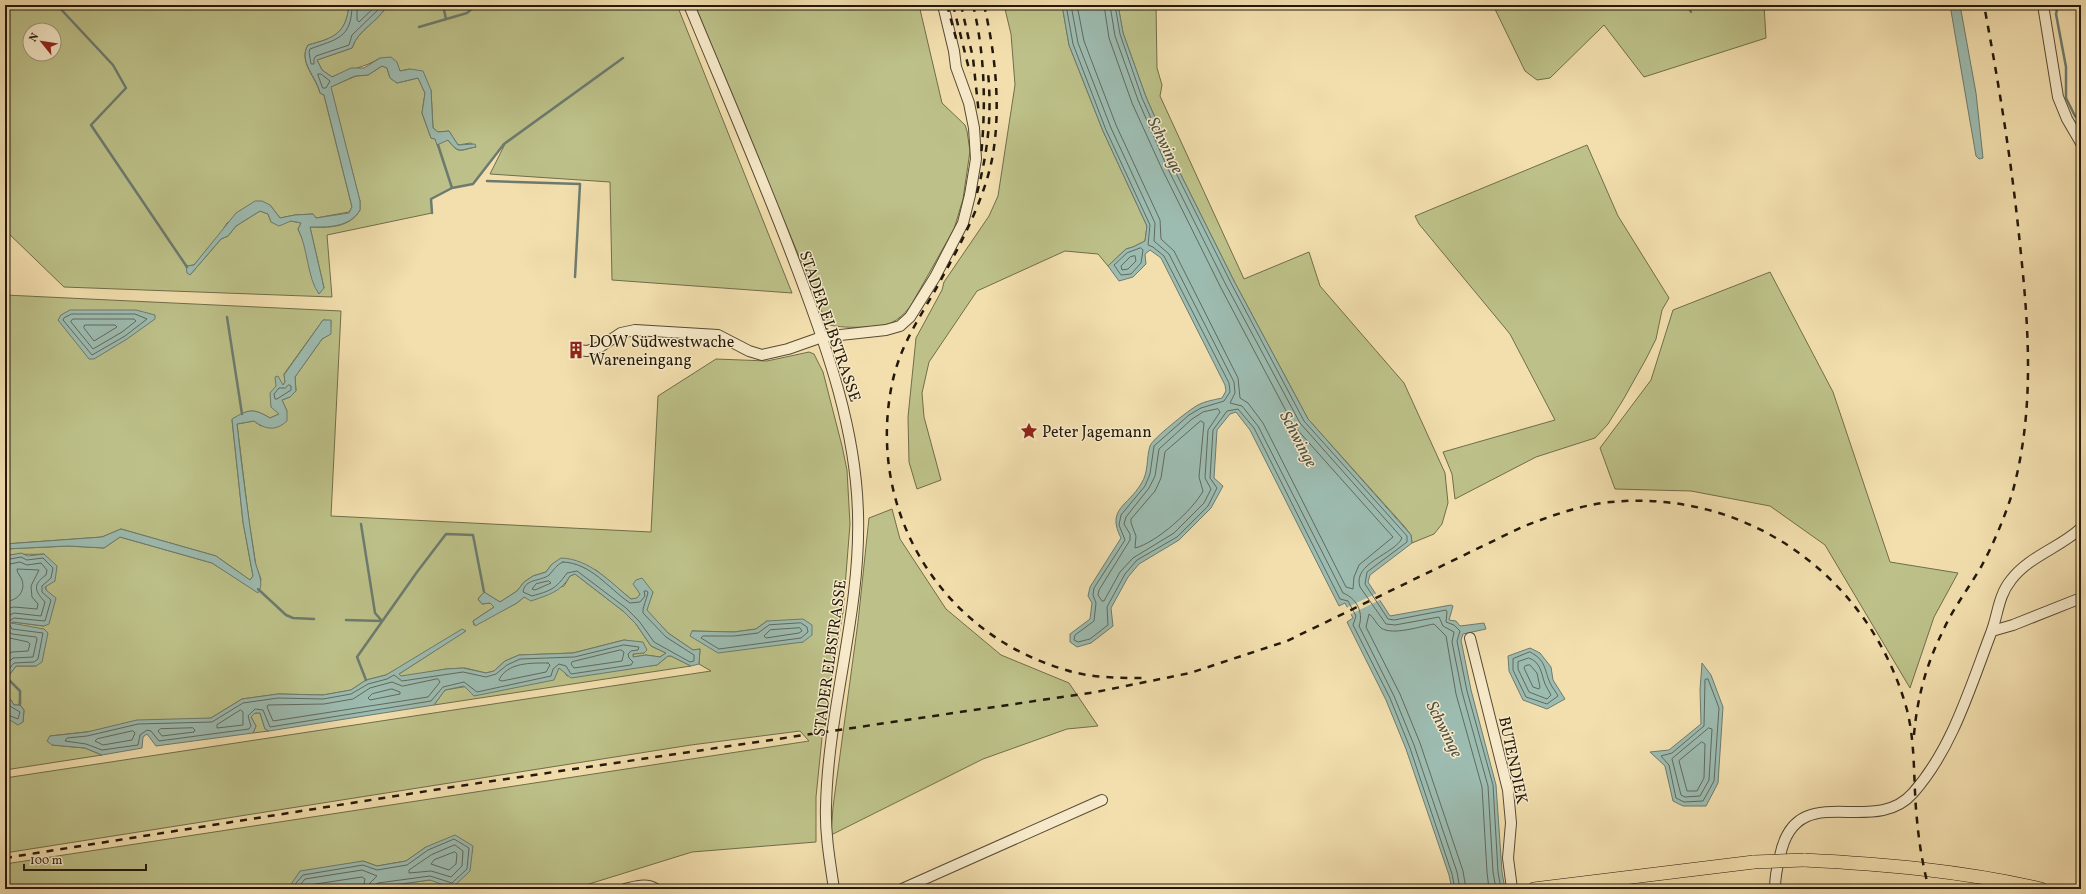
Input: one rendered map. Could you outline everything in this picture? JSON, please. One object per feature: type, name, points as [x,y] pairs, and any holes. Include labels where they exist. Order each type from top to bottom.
[{"type":"main road","points":[[1534,889],[1754,862],[1804,860],[1858,863],[1954,872],[2041,889]]},
{"type":"street","name":"STADER ELBSTRASSE","points":[[689,5],[786,240],[822,337],[842,403],[855,469],[858,514],[857,568],[852,615],[827,777],[827,843],[834,889]]},
{"type":"street","points":[[576,350],[587,351],[600,347],[621,333],[635,330],[718,334],[749,351],[762,355],[788,349],[822,337],[886,330],[900,326],[910,317],[935,277],[963,223],[970,195],[976,159],[974,128],[969,103],[956,67],[954,51],[943,5]]},
{"type":"street","points":[[2044,5],[2058,97],[2067,119],[2081,143]]},
{"type":"street","points":[[1775,889],[1782,845],[1792,826],[1804,816],[1822,812],[1868,813],[1888,810],[1902,804],[1913,792],[1932,769],[1943,749],[1992,631],[1997,609],[2011,580],[2028,563],[2081,528]]},
{"type":"street","points":[[1992,631],[2013,625],[2081,598]]},
{"type":"street","name":"BUTENDIEK","points":[[1470,638],[1508,790],[1511,823],[1508,858],[1512,889]]},
{"type":"street","points":[[902,889],[1102,800]]},
{"type":"street","points":[[625,889],[636,886],[652,886],[656,889]]},
{"type":"green space","points":[[5,5],[349,5],[342,29],[332,37],[308,45],[305,51],[305,57],[306,63],[320,93],[324,95],[352,207],[349,212],[316,218],[313,214],[280,218],[270,205],[227,223],[221,233],[194,265],[186,266],[190,275],[221,239],[228,236],[236,226],[260,211],[268,214],[271,222],[291,221],[301,223],[298,229],[324,288],[310,227],[331,227],[345,224],[356,216],[360,210],[360,201],[330,87],[356,76],[368,75],[382,66],[387,68],[390,78],[397,83],[418,78],[425,93],[422,113],[431,138],[443,141],[448,140],[457,150],[476,147],[471,143],[458,145],[449,131],[438,132],[433,128],[431,90],[410,69],[400,71],[380,58],[332,77],[322,70],[317,60],[352,48],[359,36],[379,16],[387,5],[677,5],[792,293],[612,280],[610,182],[490,174],[506,142],[473,184],[452,188],[431,199],[432,213],[327,235],[332,297],[64,287],[5,230]]},
{"type":"green space","points":[[695,5],[919,5],[942,103],[965,125],[970,151],[963,199],[954,229],[910,307],[896,320],[885,325],[869,327],[840,327],[827,324]]},
{"type":"green space","points":[[1004,5],[1062,5],[1069,45],[1103,131],[1147,226],[1145,241],[1126,249],[1108,266],[1098,254],[1065,251],[977,291],[929,362],[922,393],[924,417],[941,480],[917,489],[909,462],[908,417],[916,338],[942,290],[944,282],[989,216],[998,196],[1015,85],[1011,34]]},
{"type":"green space","points":[[1118,5],[1156,5],[1157,68],[1162,85],[1160,96],[1244,279],[1309,252],[1320,286],[1404,383],[1445,473],[1448,503],[1442,524],[1434,534],[1412,543],[1411,535],[1404,526],[1308,419],[1234,281],[1175,163],[1146,97],[1123,33]]},
{"type":"green space","points":[[1493,5],[1764,5],[1766,38],[1644,77],[1604,25],[1550,78],[1537,80],[1525,71]]},
{"type":"green space","points":[[1587,145],[1618,216],[1669,298],[1662,310],[1656,339],[1623,400],[1608,424],[1595,438],[1536,457],[1455,499],[1452,474],[1443,452],[1555,420],[1510,334],[1419,224],[1415,216]]},
{"type":"green space","points":[[1770,272],[1833,392],[1890,562],[1958,573],[1934,617],[1910,688],[1825,545],[1770,506],[1691,491],[1615,489],[1600,448],[1651,380],[1673,310]]},
{"type":"green space","points":[[5,295],[341,311],[331,516],[651,532],[658,396],[716,359],[767,361],[809,352],[814,354],[823,372],[842,446],[847,470],[850,524],[843,612],[823,728],[816,797],[816,842],[692,852],[573,889],[364,889],[430,880],[426,847],[406,861],[377,866],[363,861],[288,887],[288,889],[5,889],[5,864],[809,741],[800,731],[691,745],[5,853],[5,778],[711,671],[699,664],[700,649],[693,650],[668,633],[646,610],[653,592],[640,594],[637,599],[631,599],[596,570],[552,564],[546,572],[533,576],[524,582],[517,591],[500,602],[484,592],[478,599],[482,604],[490,603],[494,607],[473,621],[474,625],[517,603],[524,597],[564,586],[570,576],[575,574],[623,611],[636,624],[651,646],[666,653],[660,657],[646,655],[633,657],[633,654],[644,653],[646,650],[643,643],[624,640],[573,653],[519,655],[505,661],[494,671],[486,673],[465,668],[446,669],[401,677],[399,674],[465,631],[386,675],[366,680],[351,690],[323,695],[279,694],[242,699],[211,718],[50,736],[52,745],[85,748],[102,755],[5,770],[5,712],[6,717],[18,724],[23,722],[24,710],[20,705],[20,691],[7,678],[16,666],[36,666],[14,625],[11,623],[44,626],[46,590],[44,554],[20,554],[5,556],[5,549],[68,546],[104,548],[120,537],[212,563],[258,592],[261,579],[256,566],[249,521],[237,424],[254,421],[261,426],[287,411],[282,400],[290,397],[296,391],[295,377],[322,339],[330,334],[331,321],[323,320],[284,374],[285,382],[283,385],[279,414],[270,418],[255,411],[251,411],[232,420],[243,522],[253,576],[250,580],[216,556],[121,529],[102,537],[5,544]],"holes":[[[767,621],[803,642],[692,631],[734,632],[756,629]]]},
{"type":"green space","points":[[892,509],[900,539],[946,609],[1001,655],[1069,683],[1098,726],[1067,729],[983,759],[831,835],[833,807],[858,622],[869,518]]},
{"type":"green space","points":[[668,656],[691,666],[434,705],[445,690],[557,671],[559,668],[563,670],[567,676],[657,665]]},
{"type":"green space","points":[[5,677],[20,692],[19,705],[14,705],[11,700],[5,698]]},
{"type":"green space","points":[[255,713],[260,713],[265,729],[269,731],[253,733],[256,726],[251,717]]},
{"type":"water","points":[[349,5],[387,5],[379,16],[359,36],[352,48],[317,60],[322,70],[332,77],[351,68],[364,68],[380,58],[391,57],[397,62],[400,71],[410,69],[423,71],[431,90],[433,128],[438,132],[449,131],[458,145],[475,144],[476,147],[460,150],[455,148],[448,140],[437,145],[435,139],[431,138],[422,113],[425,93],[418,78],[397,83],[390,78],[387,68],[382,66],[368,75],[355,76],[331,87],[360,201],[360,210],[355,216],[344,223],[331,226],[310,227],[324,288],[319,294],[312,280],[304,245],[298,229],[301,223],[291,221],[279,226],[271,222],[268,214],[260,211],[236,226],[228,236],[221,239],[190,275],[187,273],[186,266],[194,265],[236,213],[255,201],[262,201],[270,205],[280,218],[313,214],[316,218],[349,213],[352,207],[324,95],[320,93],[305,57],[308,45],[332,37],[342,29]]},
{"type":"water","name":"Schwinge","points":[[1062,5],[1118,5],[1123,33],[1146,97],[1175,163],[1234,281],[1308,419],[1411,535],[1412,543],[1370,575],[1368,582],[1390,616],[1451,605],[1453,606],[1449,620],[1456,621],[1460,626],[1484,623],[1486,629],[1463,634],[1461,640],[1471,690],[1496,785],[1502,872],[1505,889],[1452,889],[1449,875],[1406,749],[1386,700],[1347,622],[1353,618],[1345,603],[1339,606],[1250,430],[1236,412],[1230,414],[1217,430],[1214,478],[1223,486],[1211,508],[1179,540],[1139,564],[1128,577],[1111,608],[1113,626],[1091,643],[1077,647],[1070,642],[1070,634],[1090,619],[1092,603],[1088,596],[1090,587],[1121,538],[1117,528],[1117,514],[1120,508],[1136,491],[1144,479],[1152,442],[1187,412],[1201,404],[1222,398],[1226,391],[1225,385],[1161,258],[1150,250],[1145,254],[1146,264],[1133,277],[1119,281],[1108,266],[1126,249],[1145,241],[1147,226],[1103,131],[1069,45]]},
{"type":"water","points":[[1950,5],[1960,5],[1976,93],[1983,158],[1979,159],[1976,156]]},
{"type":"water","points":[[70,310],[136,310],[155,315],[155,319],[127,339],[94,359],[89,359],[58,320],[61,315]]},
{"type":"water","points":[[323,320],[331,320],[331,334],[322,339],[295,377],[296,391],[290,397],[282,400],[287,411],[287,421],[275,428],[267,428],[254,421],[237,424],[255,561],[261,581],[258,593],[212,563],[120,537],[104,548],[68,546],[5,549],[5,544],[102,537],[121,529],[216,556],[250,580],[253,576],[243,522],[232,419],[243,413],[251,411],[255,411],[270,418],[279,414],[271,407],[270,393],[276,386],[275,377],[278,376],[283,385],[285,382],[284,375]]},
{"type":"water","points":[[21,553],[28,556],[44,554],[57,566],[55,581],[45,587],[46,590],[56,598],[49,624],[44,626],[11,623],[44,629],[48,633],[42,662],[36,666],[16,666],[7,678],[5,677],[5,586],[8,587],[8,584],[5,583],[5,556]]},
{"type":"water","points":[[561,558],[581,562],[599,572],[631,599],[637,598],[640,594],[633,584],[636,580],[642,578],[653,592],[647,610],[668,633],[693,650],[700,649],[699,664],[691,666],[668,656],[657,665],[571,678],[559,668],[554,680],[474,696],[464,686],[445,690],[434,705],[269,731],[265,729],[260,713],[255,713],[251,717],[256,726],[253,733],[156,746],[147,734],[143,737],[142,748],[102,755],[85,748],[52,745],[47,741],[50,736],[87,732],[137,720],[211,718],[242,699],[278,694],[323,695],[351,690],[366,680],[386,675],[462,629],[466,631],[399,674],[401,676],[463,668],[486,673],[494,671],[505,661],[519,655],[573,653],[624,640],[643,642],[647,650],[644,653],[633,654],[633,657],[646,655],[660,657],[666,653],[651,646],[636,624],[623,611],[575,574],[570,576],[562,586],[554,592],[531,601],[524,597],[517,603],[475,626],[473,621],[494,607],[490,603],[482,604],[478,599],[484,592],[500,602],[517,591],[524,582],[533,576],[546,572],[552,564]]},
{"type":"water","points":[[803,619],[812,625],[812,635],[803,642],[718,653],[690,636],[692,631],[734,632],[756,629],[767,621]]},
{"type":"water","points":[[1530,648],[1540,653],[1551,667],[1553,680],[1565,699],[1547,709],[1523,700],[1509,671],[1508,656]]},
{"type":"water","points":[[1702,663],[1711,675],[1723,707],[1718,783],[1706,806],[1683,806],[1673,801],[1665,766],[1650,752],[1669,750],[1701,724],[1700,690]]},
{"type":"water","points":[[5,698],[11,700],[14,705],[20,705],[24,710],[23,722],[18,725],[5,717]]},
{"type":"water","points":[[455,835],[473,846],[470,871],[452,888],[430,880],[364,889],[288,889],[300,871],[363,861],[377,866],[406,861],[426,847]]},
{"type":"pier","points":[[1377,593],[1382,599],[1349,615],[1346,608]]},
{"type":"waterway","points":[[57,5],[113,65],[126,88],[91,125],[187,267]]},
{"type":"waterway","points":[[443,5],[446,19]]},
{"type":"waterway","points":[[419,27],[467,13],[476,5]]},
{"type":"waterway","points":[[1687,5],[1691,12]]},
{"type":"waterway","points":[[2058,5],[2056,14],[2066,67],[2066,98],[2075,116],[2081,121]]},
{"type":"waterway","points":[[2077,5],[2081,6]]},
{"type":"waterway","points":[[452,188],[473,184],[504,144],[623,58]]},
{"type":"waterway","points":[[432,213],[431,199],[452,188],[438,145]]},
{"type":"waterway","points":[[487,181],[580,184],[575,277]]},
{"type":"waterway","points":[[227,317],[242,414]]},
{"type":"waterway","points":[[346,620],[382,621],[375,613],[361,524]]},
{"type":"waterway","points":[[366,680],[357,657],[417,572],[446,534],[473,535],[484,592]]},
{"type":"waterway","points":[[258,589],[286,615],[293,618],[314,619]]},
{"type":"waterway","points":[[7,678],[20,691],[20,705]]},
{"type":"railway","points":[[947,5],[957,42]]},
{"type":"railway","points":[[953,5],[970,73]]},
{"type":"railway","points":[[961,5],[973,58],[979,115]]},
{"type":"railway","points":[[973,5],[982,61],[984,118],[981,156]]},
{"type":"railway","points":[[984,5],[994,60],[997,98],[997,117],[990,170],[966,232],[951,262],[913,328],[896,369],[892,384],[887,431],[891,477],[903,521],[922,561],[949,597],[982,628],[1022,653],[1066,670],[1095,676],[1147,678]]},
{"type":"railway","points":[[1914,735],[1917,708],[1931,657],[1946,624],[1990,550],[2012,494],[2019,463],[2027,401],[2028,370],[2026,308],[2017,215],[2000,95],[1984,5]]},
{"type":"railway","points":[[977,193],[984,163],[988,133],[990,104],[988,72]]},
{"type":"railway","points":[[5,858],[459,786],[1096,692],[1190,673],[1287,641],[1522,527],[1572,510],[1602,503],[1654,501],[1704,509],[1751,525],[1794,549],[1831,580],[1864,618],[1889,662],[1907,710],[1912,737],[1919,837],[1929,889]]},
{"type":"place","name":"DOW Südwestwache Wareneingang","points":[[576,350]]},
{"type":"place","name":"Peter Jagemann","points":[[1029,431]]}]
